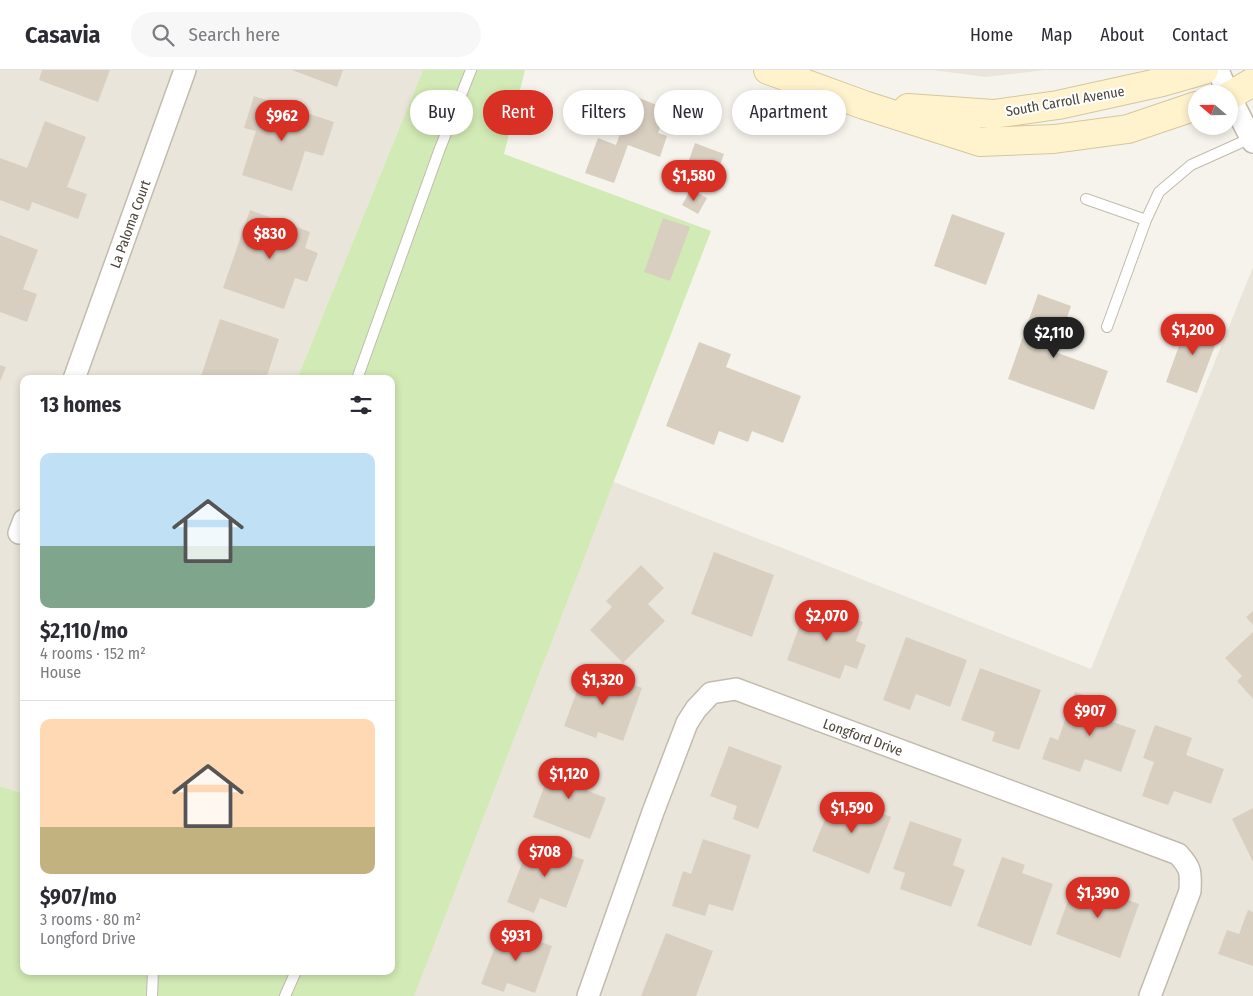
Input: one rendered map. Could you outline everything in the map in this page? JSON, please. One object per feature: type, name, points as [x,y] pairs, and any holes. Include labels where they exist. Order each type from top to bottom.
[{"type":"main road","name":"South Carroll Avenue","points":[[768,70],[864,105],[980,142],[1054,139],[1128,128],[1188,109]]},
{"type":"main road","name":"South Carroll Avenue","points":[[864,105],[993,114],[1087,99],[1162,82],[1204,70]]},
{"type":"main road","points":[[1238,90],[1253,82]]},
{"type":"street","name":"La Paloma Court","points":[[75,375],[185,70]]},
{"type":"street","points":[[1218,70],[1225,85]]},
{"type":"street","points":[[1238,113],[1252,140]]},
{"type":"street","name":"Longford Drive","points":[[588,996],[652,812],[687,724],[696,709],[711,693],[736,690],[1178,854],[1188,864],[1191,875],[1190,891],[1150,996]]},
{"type":"lane","points":[[358,375],[439,151],[471,70]]},
{"type":"lane","points":[[1107,327],[1146,220],[1159,192],[1191,166],[1252,140]]},
{"type":"lane","points":[[1086,199],[1146,220]]},
{"type":"lane","points":[[152,996],[153,975]]},
{"type":"lane","points":[[285,996],[294,975]]},
{"type":"shaded area","points":[[0,70],[423,70],[415,90],[410,90],[410,102],[299,375],[20,375],[20,793],[0,786]]},
{"type":"shaded area","points":[[933,70],[1045,70],[985,77]]},
{"type":"shaded area","points":[[1253,267],[1253,996],[411,996],[606,479],[1091,669]]},
{"type":"green space","points":[[423,70],[525,70],[520,90],[483,90],[483,135],[509,135],[504,154],[711,231],[414,996],[0,996],[0,786],[20,793],[20,975],[395,975],[395,375],[299,375],[410,102],[410,135],[473,135],[473,90],[415,90]]},
{"type":"building","points":[[42,70],[110,70],[98,102],[39,80]]},
{"type":"building","points":[[292,70],[343,70],[337,87]]},
{"type":"building","points":[[254,96],[334,122],[323,156],[305,151],[292,191],[242,175],[256,131],[244,128]]},
{"type":"building","points":[[644,100],[654,104],[654,135],[667,136],[660,157],[628,145],[614,183],[585,173],[598,138],[616,145],[620,135],[644,135]]},
{"type":"building","points":[[45,121],[86,137],[67,187],[87,194],[78,219],[32,202],[29,211],[0,200],[0,158],[27,168]]},
{"type":"building","points":[[695,143],[724,154],[711,190],[682,180]]},
{"type":"building","points":[[691,189],[707,198],[698,214],[682,205]]},
{"type":"building","points":[[250,210],[310,232],[305,248],[318,253],[307,282],[295,278],[284,309],[223,288]]},
{"type":"building","points":[[952,214],[1005,233],[986,285],[934,266]]},
{"type":"building","points":[[663,218],[690,227],[670,281],[644,272]]},
{"type":"building","points":[[0,235],[38,250],[23,289],[37,294],[27,322],[0,312]]},
{"type":"building","points":[[1038,294],[1071,306],[1055,352],[1108,371],[1094,410],[1008,379]]},
{"type":"building","points":[[1189,318],[1221,330],[1197,393],[1166,382]]},
{"type":"building","points":[[220,319],[279,339],[267,375],[201,375]]},
{"type":"building","points":[[699,342],[731,354],[726,367],[801,396],[783,443],[752,431],[748,442],[719,431],[714,445],[666,426]]},
{"type":"building","points":[[0,365],[6,367],[0,381]]},
{"type":"building","points":[[714,552],[774,575],[752,637],[691,614]]},
{"type":"building","points":[[641,565],[664,588],[648,604],[665,621],[623,663],[590,630],[612,607],[606,601]]},
{"type":"building","points":[[808,602],[863,622],[856,641],[866,645],[857,669],[845,665],[840,679],[787,660]]},
{"type":"building","points":[[1253,611],[1253,625],[1246,617]]},
{"type":"building","points":[[1253,632],[1253,699],[1237,681],[1242,676],[1225,658]]},
{"type":"building","points":[[906,637],[967,660],[950,707],[916,694],[910,710],[883,700]]},
{"type":"building","points":[[586,667],[642,688],[623,741],[598,732],[596,738],[564,726]]},
{"type":"building","points":[[980,668],[1041,690],[1019,750],[992,741],[995,732],[961,720]]},
{"type":"building","points":[[1075,692],[1113,706],[1107,720],[1136,730],[1121,772],[1085,759],[1080,772],[1042,759],[1050,737],[1058,740]]},
{"type":"building","points":[[1155,725],[1192,738],[1186,755],[1224,769],[1211,804],[1174,791],[1168,805],[1142,796],[1154,762],[1143,758]]},
{"type":"building","points":[[729,746],[782,766],[758,829],[733,819],[737,806],[710,796]]},
{"type":"building","points":[[555,757],[588,770],[581,788],[606,798],[590,839],[533,817]]},
{"type":"building","points":[[835,795],[891,817],[869,874],[812,851]]},
{"type":"building","points":[[1253,808],[1253,862],[1232,819]]},
{"type":"building","points":[[910,821],[962,839],[953,865],[965,870],[951,907],[900,889],[905,873],[893,869]]},
{"type":"building","points":[[703,839],[751,855],[733,911],[709,904],[705,916],[672,906],[683,871],[691,874]]},
{"type":"building","points":[[531,840],[584,860],[566,908],[540,898],[534,913],[507,902]]},
{"type":"building","points":[[1002,857],[1025,865],[1022,873],[1053,884],[1031,946],[977,926]]},
{"type":"building","points":[[1075,881],[1139,904],[1120,958],[1056,934]]},
{"type":"building","points":[[1248,910],[1253,912],[1253,966],[1218,954],[1227,930],[1239,934]]},
{"type":"building","points":[[502,928],[552,946],[535,993],[507,983],[504,992],[481,984]]},
{"type":"building","points":[[666,933],[713,951],[696,996],[641,996]]}]
